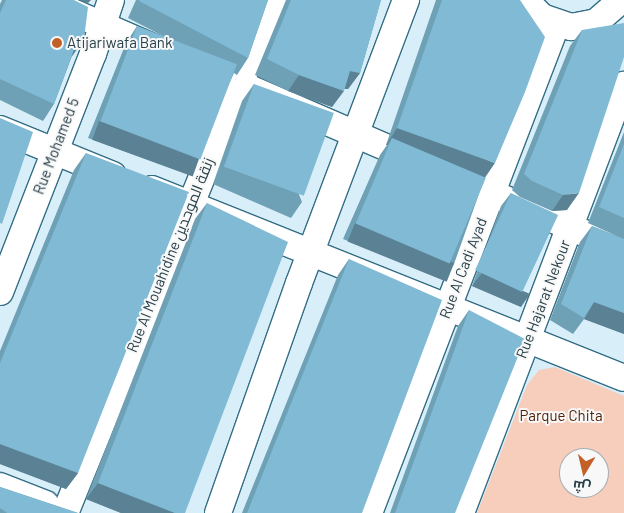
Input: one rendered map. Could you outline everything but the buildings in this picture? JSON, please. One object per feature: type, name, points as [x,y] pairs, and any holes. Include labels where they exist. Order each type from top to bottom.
[{"type":"street","points":[[45,0],[624,250]]},
{"type":"street","name":"Rue Mohamed 5","points":[[3,275],[53,152],[111,0]]},
{"type":"street","name":"Rue Al Mouahidine زنقة الموحدين","points":[[69,512],[190,203],[274,0]]},
{"type":"street","points":[[218,513],[354,133],[406,0]]},
{"type":"street","points":[[525,0],[541,17],[557,24],[571,27],[596,22],[621,0]]},
{"type":"street","name":"Rue Al Cadi Ayad","points":[[370,513],[557,24]]},
{"type":"street","name":"Rue Hajarat Nekour","points":[[461,513],[624,85]]},
{"type":"street","points":[[0,130],[53,152],[190,203],[624,378]]},
{"type":"street","points":[[0,486],[69,512]]},
{"type":"green space","name":"Parque Chita","points":[[555,367],[624,396],[624,513],[477,513],[527,385],[539,370]]},
{"type":"place","name":"Atijariwafa Bank","points":[[57,43]]}]
